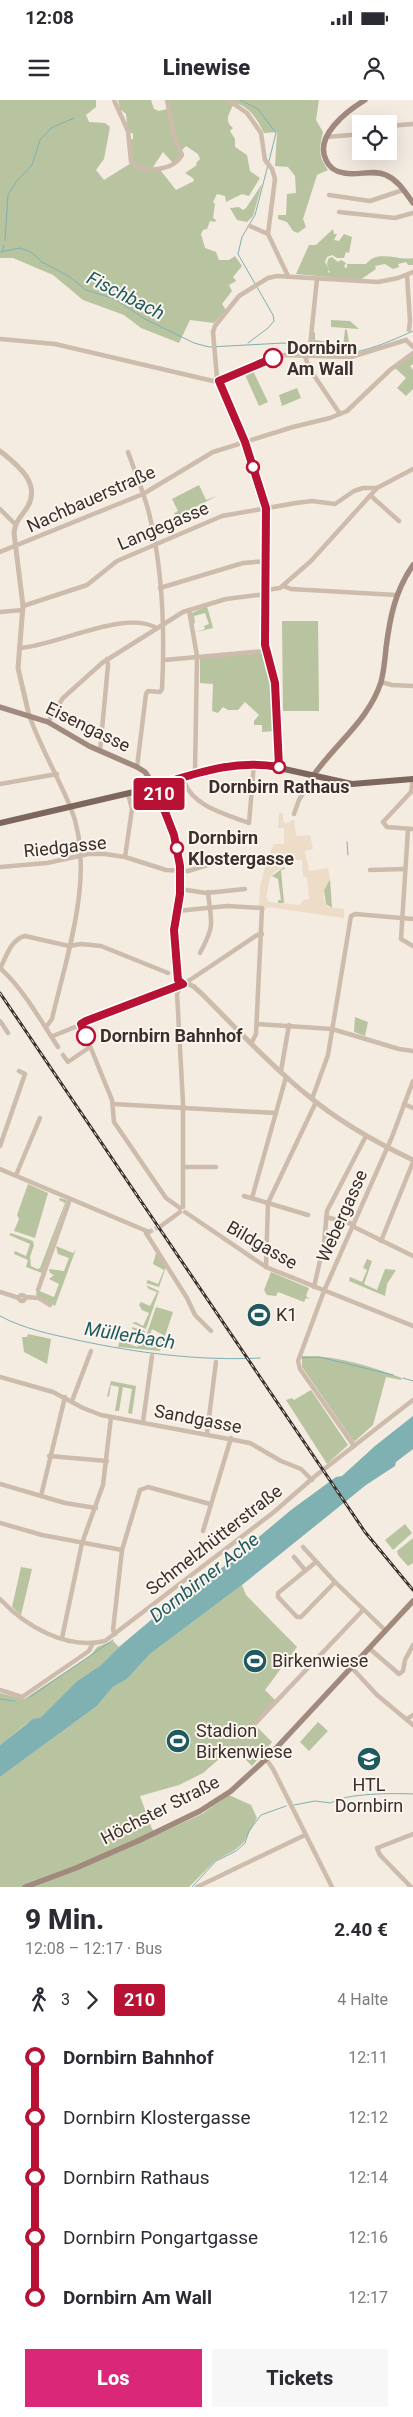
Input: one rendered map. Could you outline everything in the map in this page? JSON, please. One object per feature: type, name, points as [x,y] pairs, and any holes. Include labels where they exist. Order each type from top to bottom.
[{"type":"main road","points":[[365,100],[340,119],[326,137],[323,153],[331,167],[344,173],[383,174],[393,179],[413,202]]},
{"type":"main road","points":[[313,776],[362,718],[381,682],[390,612],[396,595],[413,565]]},
{"type":"main road","name":"Eisengasse","points":[[0,707],[48,722],[100,751],[137,767],[145,772],[155,786]]},
{"type":"main road","points":[[0,823],[128,794],[222,766],[254,764],[279,767],[352,784],[413,779]]},
{"type":"main road","name":"Höchster Straße","points":[[25,1887],[98,1859],[200,1811],[231,1791],[266,1759],[386,1632],[413,1600]]},
{"type":"street","points":[[114,100],[128,131],[131,162],[142,168],[158,169],[175,163],[182,156],[174,136],[167,100]]},
{"type":"street","points":[[228,100],[241,108],[258,126],[261,132],[269,165],[274,174],[275,192],[268,234],[288,276]]},
{"type":"street","points":[[397,125],[413,124]]},
{"type":"street","points":[[326,137],[352,136]]},
{"type":"street","points":[[329,194],[370,201],[403,190]]},
{"type":"street","points":[[339,212],[395,218],[413,213]]},
{"type":"street","points":[[250,226],[268,234]]},
{"type":"street","points":[[279,767],[275,683],[266,651],[266,508],[245,442],[219,381],[213,340],[215,326],[239,296],[277,276],[378,282],[413,272]]},
{"type":"street","points":[[407,275],[409,330]]},
{"type":"street","points":[[317,279],[308,355],[309,368],[340,414]]},
{"type":"street","points":[[0,338],[55,344],[199,379],[219,381],[276,357],[308,355],[352,357],[406,338],[413,347]]},
{"type":"street","name":"Nachbauerstraße","points":[[0,552],[143,494],[213,452],[340,414],[359,401],[390,370],[413,353]]},
{"type":"street","points":[[0,451],[20,468],[30,486],[29,505],[15,524],[23,608],[19,648],[20,678],[29,715],[70,806],[82,856],[79,900],[52,1019],[46,1026]]},
{"type":"street","points":[[128,452],[143,494],[156,545],[163,624],[164,660],[162,689],[160,692],[148,691],[146,694],[137,767]]},
{"type":"street","points":[[48,722],[63,698],[107,659],[163,624],[189,610],[226,599],[266,592],[283,586],[317,555],[377,488],[413,469]]},
{"type":"street","name":"Langegasse","points":[[0,612],[23,608],[87,585],[117,561],[214,518],[312,501],[335,504],[354,491],[363,488],[377,488]]},
{"type":"street","points":[[371,496],[399,521]]},
{"type":"street","points":[[0,509],[15,524]]},
{"type":"street","points":[[160,588],[243,564],[267,561]]},
{"type":"street","points":[[283,586],[291,589],[396,595]]},
{"type":"street","points":[[189,610],[197,656],[195,773]]},
{"type":"street","points":[[19,648],[126,622],[150,624],[157,628]]},
{"type":"street","points":[[164,660],[266,651]]},
{"type":"street","points":[[100,751],[107,659]]},
{"type":"street","points":[[381,682],[392,685],[413,686]]},
{"type":"street","points":[[187,776],[184,781],[186,786],[199,801],[249,820],[254,764]]},
{"type":"street","points":[[0,784],[57,774]]},
{"type":"street","points":[[294,814],[299,800],[313,776]]},
{"type":"street","points":[[413,779],[411,792],[385,818],[384,826],[410,829],[405,867],[401,939],[413,946]]},
{"type":"street","points":[[155,786],[174,835],[180,871],[174,946],[178,980],[183,984],[193,986],[286,1077],[314,1101],[366,1136],[413,1161],[382,1240]]},
{"type":"street","points":[[124,856],[132,809],[128,794]]},
{"type":"street","name":"Riedgasse","points":[[0,867],[47,864],[82,856],[105,854],[124,856],[154,867],[180,871],[200,868],[227,859],[250,857]]},
{"type":"street","points":[[370,870],[405,867]]},
{"type":"street","points":[[180,889],[208,892],[245,889]]},
{"type":"street","points":[[200,953],[212,927],[208,892]]},
{"type":"street","points":[[177,911],[253,907],[262,909],[257,1024],[256,1036],[252,1042]]},
{"type":"street","points":[[266,1267],[268,1203],[314,1101],[326,1063],[351,916],[355,914],[413,919]]},
{"type":"street","points":[[53,1036],[183,984],[262,934]]},
{"type":"street","points":[[58,1047],[53,1036],[14,981],[0,969],[13,943],[19,938],[31,938],[69,946],[81,944],[94,945],[168,973]]},
{"type":"street","points":[[161,1226],[182,1210],[183,1108],[177,993],[183,984]]},
{"type":"street","points":[[0,1021],[8,1033]]},
{"type":"street","name":"Bildgasse","points":[[81,1024],[113,1104],[114,1120],[166,1198],[266,1267],[413,1326]]},
{"type":"street","points":[[257,1024],[332,1029],[399,1049],[413,1051]]},
{"type":"street","points":[[281,1072],[289,1025]]},
{"type":"street","points":[[63,1055],[68,1062],[90,1047]]},
{"type":"street","points":[[0,1146],[25,1074],[19,1071]]},
{"type":"street","points":[[252,1198],[286,1077]]},
{"type":"street","name":"Webergasse","points":[[354,1446],[300,1369],[299,1359],[324,1291],[388,1147],[413,1081]]},
{"type":"street","points":[[113,1104],[276,1113]]},
{"type":"street","points":[[404,1104],[413,1108]]},
{"type":"street","points":[[16,1175],[40,1118]]},
{"type":"street","points":[[314,1287],[324,1242],[326,1217],[331,1202],[366,1136]]},
{"type":"street","points":[[183,1167],[216,1167]]},
{"type":"street","points":[[0,1168],[147,1232],[187,1298],[194,1315],[211,1331]]},
{"type":"street","points":[[244,1196],[308,1215]]},
{"type":"street","points":[[38,1290],[70,1198]]},
{"type":"street","points":[[326,1217],[353,1225],[413,1256]]},
{"type":"street","points":[[0,1292],[19,1298],[22,1295],[39,1298],[50,1305]]},
{"type":"street","points":[[72,1401],[91,1351]]},
{"type":"street","points":[[143,1422],[152,1356]]},
{"type":"street","points":[[207,1433],[216,1362]]},
{"type":"street","name":"Sandgasse","points":[[0,1377],[49,1390],[83,1408],[111,1417],[207,1433],[254,1444],[275,1458],[302,1469],[312,1480]]},
{"type":"street","points":[[41,1496],[49,1456],[65,1397]]},
{"type":"street","name":"Schmelzhütterstraße","points":[[0,1690],[22,1697],[89,1651],[93,1643],[105,1641],[115,1634],[274,1512],[413,1400]]},
{"type":"street","points":[[62,1638],[82,1543],[96,1508],[107,1461],[111,1417]]},
{"type":"street","points":[[203,1531],[231,1438]]},
{"type":"street","points":[[49,1456],[107,1461]]},
{"type":"street","points":[[0,1484],[41,1496],[96,1508]]},
{"type":"street","points":[[115,1634],[113,1630],[122,1550],[140,1490],[143,1487],[160,1489],[210,1504]]},
{"type":"street","points":[[0,1523],[82,1543],[122,1550]]},
{"type":"street","points":[[304,1547],[335,1582],[386,1632]]},
{"type":"street","points":[[294,1557],[305,1570]]},
{"type":"street","points":[[316,1562],[278,1593],[278,1597],[297,1617],[301,1617],[335,1582]]},
{"type":"street","points":[[0,1599],[24,1622],[41,1631],[62,1638],[93,1643]]},
{"type":"street","points":[[252,1728],[363,1610]]},
{"type":"street","points":[[370,1649],[399,1674],[403,1671],[405,1660],[413,1645]]},
{"type":"street","points":[[352,1668],[377,1695],[413,1725]]},
{"type":"street","points":[[407,1719],[413,1715]]},
{"type":"street","points":[[266,1759],[273,1769],[332,1887]]},
{"type":"street","points":[[411,1887],[380,1855],[377,1848],[413,1834]]},
{"type":"street","points":[[196,1887],[305,1835]]},
{"type":"green space","points":[[0,100],[96,100],[96,107],[86,115],[89,122],[105,123],[110,127],[104,159],[96,170],[104,180],[131,163],[129,139],[133,139],[133,133],[128,134],[126,114],[120,109],[118,100],[151,100],[154,109],[159,111],[167,109],[168,100],[319,100],[316,120],[323,132],[320,152],[322,161],[328,170],[317,175],[303,219],[306,227],[298,233],[293,231],[287,222],[278,219],[278,215],[286,215],[287,194],[296,193],[295,176],[288,167],[275,166],[277,132],[264,133],[249,110],[234,103],[229,113],[228,122],[233,128],[230,131],[235,139],[235,147],[247,155],[250,171],[260,178],[249,196],[242,194],[226,202],[225,196],[217,194],[213,202],[215,204],[213,218],[216,220],[215,222],[210,221],[207,229],[203,230],[201,234],[205,248],[216,252],[219,260],[229,260],[235,256],[242,266],[233,277],[236,281],[229,285],[232,291],[222,304],[226,310],[214,323],[190,320],[179,343],[141,328],[124,315],[83,300],[53,275],[13,258],[0,258]],"holes":[[[186,146],[198,154],[200,159],[196,163],[197,165],[185,173],[193,178],[194,181],[176,190],[161,171],[154,170],[153,167],[163,152],[173,163]]]},
{"type":"green space","points":[[262,184],[253,216],[247,222],[237,220],[230,208],[239,207],[243,210],[246,208]]},
{"type":"green space","points":[[333,229],[334,234],[337,234],[334,240],[339,241],[344,234],[352,237],[349,253],[346,252],[344,258],[337,258],[332,255],[327,257],[325,262],[328,268],[328,259],[332,257],[338,262],[341,260],[346,263],[344,267],[347,268],[347,264],[366,264],[376,257],[382,256],[413,258],[413,265],[408,265],[406,262],[398,264],[399,267],[393,269],[385,264],[375,266],[376,269],[360,280],[296,274],[309,245],[316,245]]},
{"type":"green space","points":[[331,320],[350,321],[359,329],[331,327]]},
{"type":"green space","points":[[345,329],[347,330],[350,349],[329,347],[312,341],[313,332],[315,333],[315,340],[330,342],[330,346],[343,348]]},
{"type":"green space","points":[[413,355],[413,364],[410,366],[413,370],[413,389],[406,396],[397,388],[406,378],[395,368]]},
{"type":"green space","points":[[253,371],[268,402],[259,406],[245,375]]},
{"type":"green space","points":[[297,388],[301,398],[282,406],[279,395]]},
{"type":"green space","points":[[199,485],[206,500],[217,496],[176,517],[174,513],[178,511],[172,499]]},
{"type":"green space","points":[[207,606],[213,628],[196,632],[205,629],[204,626],[209,624],[205,613],[194,616],[195,623],[193,624],[192,613]]},
{"type":"green space","points":[[282,621],[318,621],[319,711],[283,711]]},
{"type":"green space","points":[[264,653],[272,686],[275,731],[262,732],[262,725],[254,725],[254,721],[259,715],[245,702],[238,710],[228,710],[223,707],[218,713],[212,711],[213,684],[200,683],[200,658]]},
{"type":"green space","points":[[284,867],[285,869],[281,870],[284,903],[278,903],[278,900],[281,900],[278,879],[272,876]]},
{"type":"green space","points":[[330,879],[332,908],[326,904],[324,890]]},
{"type":"green space","points":[[355,1017],[368,1022],[365,1036],[354,1032]]},
{"type":"green space","points":[[28,1184],[48,1193],[35,1238],[14,1231],[19,1219],[17,1215]]},
{"type":"green space","points":[[60,1198],[67,1200],[42,1273],[26,1267],[28,1260],[14,1254],[15,1251],[26,1256],[30,1244],[9,1235],[11,1233],[33,1241],[34,1245],[30,1257],[31,1266],[37,1269],[40,1268],[65,1203],[59,1200]]},
{"type":"green space","points":[[56,1246],[73,1253],[76,1249],[55,1306],[36,1295],[37,1290],[54,1297],[59,1284],[49,1279],[54,1275],[50,1273],[49,1269],[64,1271],[69,1258],[58,1254]]},
{"type":"green space","points":[[156,1253],[166,1267],[159,1287],[146,1283],[148,1280],[158,1284],[164,1270],[153,1264]]},
{"type":"green space","points":[[367,1259],[372,1261],[364,1284],[377,1290],[385,1269],[396,1270],[387,1284],[385,1296],[349,1281],[350,1277],[362,1282],[367,1270],[363,1268]]},
{"type":"green space","points":[[271,1272],[309,1288],[306,1296],[310,1299],[306,1298],[304,1302],[278,1292],[276,1296],[267,1295],[264,1290]]},
{"type":"green space","points":[[146,1285],[159,1291],[146,1329],[132,1323],[136,1322],[143,1326],[149,1313],[142,1310],[139,1305],[141,1302],[150,1306],[157,1292],[149,1289]]},
{"type":"green space","points":[[156,1307],[173,1312],[160,1351],[118,1347],[123,1330],[126,1332],[125,1336],[129,1337],[127,1343],[137,1347],[143,1333],[132,1329],[132,1327],[145,1331],[144,1338],[149,1339],[147,1345],[158,1347],[163,1335],[152,1329],[149,1337],[147,1333]]},
{"type":"green space","points":[[28,1334],[51,1339],[47,1364],[24,1352],[22,1337],[27,1337]]},
{"type":"green space","points":[[302,1356],[327,1357],[353,1362],[402,1378],[401,1380],[386,1377],[373,1425],[354,1442],[302,1367]]},
{"type":"green space","points":[[111,1381],[136,1386],[132,1414],[128,1413],[132,1389],[123,1387],[119,1411],[115,1411],[119,1387],[111,1385],[109,1397],[107,1396]]},
{"type":"green space","points":[[311,1390],[348,1445],[327,1464],[286,1400],[292,1398],[294,1400]]},
{"type":"green space","points":[[405,1524],[412,1533],[393,1550],[385,1540]]},
{"type":"green space","points":[[413,1538],[413,1563],[408,1566],[398,1555],[397,1551]]},
{"type":"green space","points":[[21,1567],[32,1569],[21,1615],[12,1607]]},
{"type":"green space","points":[[242,1585],[246,1595],[297,1647],[265,1690],[276,1701],[255,1725],[272,1742],[252,1766],[233,1747],[203,1773],[179,1785],[140,1796],[152,1829],[158,1834],[202,1814],[229,1795],[251,1805],[257,1818],[244,1842],[235,1850],[215,1861],[189,1887],[0,1887],[0,1777],[97,1706],[113,1687],[127,1679],[150,1654]]},
{"type":"green space","points":[[113,1641],[119,1647],[101,1665],[77,1681],[40,1718],[26,1724],[0,1745],[0,1693],[24,1699],[91,1655],[97,1647]]},
{"type":"green space","points":[[318,1722],[328,1731],[309,1751],[300,1742]]},
{"type":"shaded area","points":[[279,813],[283,813],[283,821],[286,824],[294,819],[296,836],[310,835],[313,849],[305,851],[309,871],[328,868],[330,879],[324,890],[324,899],[328,907],[344,909],[344,918],[268,907],[263,912],[259,906],[260,886],[267,860],[274,844],[284,844],[284,828],[278,828]],"holes":[[[286,860],[302,860],[303,877],[307,877],[309,899],[303,900],[300,905],[269,902],[266,897],[270,878],[274,872],[285,865]]]},
{"type":"water","points":[[413,1416],[413,1449],[396,1462],[395,1466],[366,1485],[242,1585],[150,1654],[127,1679],[113,1687],[97,1706],[0,1777],[0,1745],[33,1719],[40,1718],[77,1681],[101,1665],[157,1615],[204,1578],[223,1567],[291,1510],[336,1477],[342,1476],[375,1446]]},
{"type":"waterway","points":[[240,100],[258,109],[276,133],[269,161]]},
{"type":"waterway","points":[[5,240],[8,195],[16,182],[32,165],[40,140],[51,128],[74,118]]},
{"type":"waterway","points":[[248,343],[274,321],[273,315],[238,254],[242,237],[255,215],[268,165]]},
{"type":"waterway","name":"Fischbach","points":[[2,252],[4,245]]},
{"type":"waterway","name":"Fischbach","points":[[0,252],[20,248],[31,252],[42,262],[70,277],[86,290],[115,299],[145,319],[194,343],[209,347],[284,343],[307,349]]},
{"type":"waterway","points":[[311,350],[324,353],[350,353],[389,342],[413,331]]},
{"type":"waterway","points":[[347,842],[348,855]]},
{"type":"waterway","name":"Müllerbach","points":[[0,1316],[37,1331],[122,1349],[191,1357],[260,1358]]},
{"type":"waterway","name":"Müllerbach","points":[[302,1358],[319,1357],[393,1375]]},
{"type":"waterway","name":"Müllerbach","points":[[403,1378],[413,1381]]},
{"type":"waterway","points":[[30,1697],[113,1640]]},
{"type":"waterway","points":[[0,1699],[15,1701]]},
{"type":"waterway","points":[[294,1805],[315,1801],[331,1803],[347,1797],[370,1794],[413,1794]]},
{"type":"waterway","points":[[192,1887],[216,1861],[236,1851],[245,1843],[249,1831],[261,1815],[286,1806]]},
{"type":"tunnel","points":[[149,1232],[161,1226]]},
{"type":"railway","points":[[0,993],[365,1532],[413,1590]]},
{"type":"bus line","name":"210","points":[[86,1036],[81,1024],[86,1021],[183,984],[178,980],[174,946],[174,924],[178,907],[181,876],[180,866],[174,835],[155,786],[222,766],[247,764],[279,767],[275,683],[265,645],[267,590],[266,508],[245,442],[219,381],[273,358]]},
{"type":"place","name":"Dornbirn Am Wall","points":[[273,358]]},
{"type":"place","name":"Dornbirn Rathaus","points":[[279,767]]},
{"type":"place","name":"Dornbirn Klostergasse","points":[[177,848]]},
{"type":"place","name":"Dornbirn Bahnhof","points":[[86,1036]]},
{"type":"place","name":"K1","points":[[259,1315]]},
{"type":"place","name":"Birkenwiese","points":[[255,1661]]},
{"type":"place","name":"Stadion Birkenwiese","points":[[178,1741]]},
{"type":"place","name":"HTL Dornbirn","points":[[369,1759]]},
{"type":"water label","name":"Dornbirner Ache","points":[[204,1577]]}]
